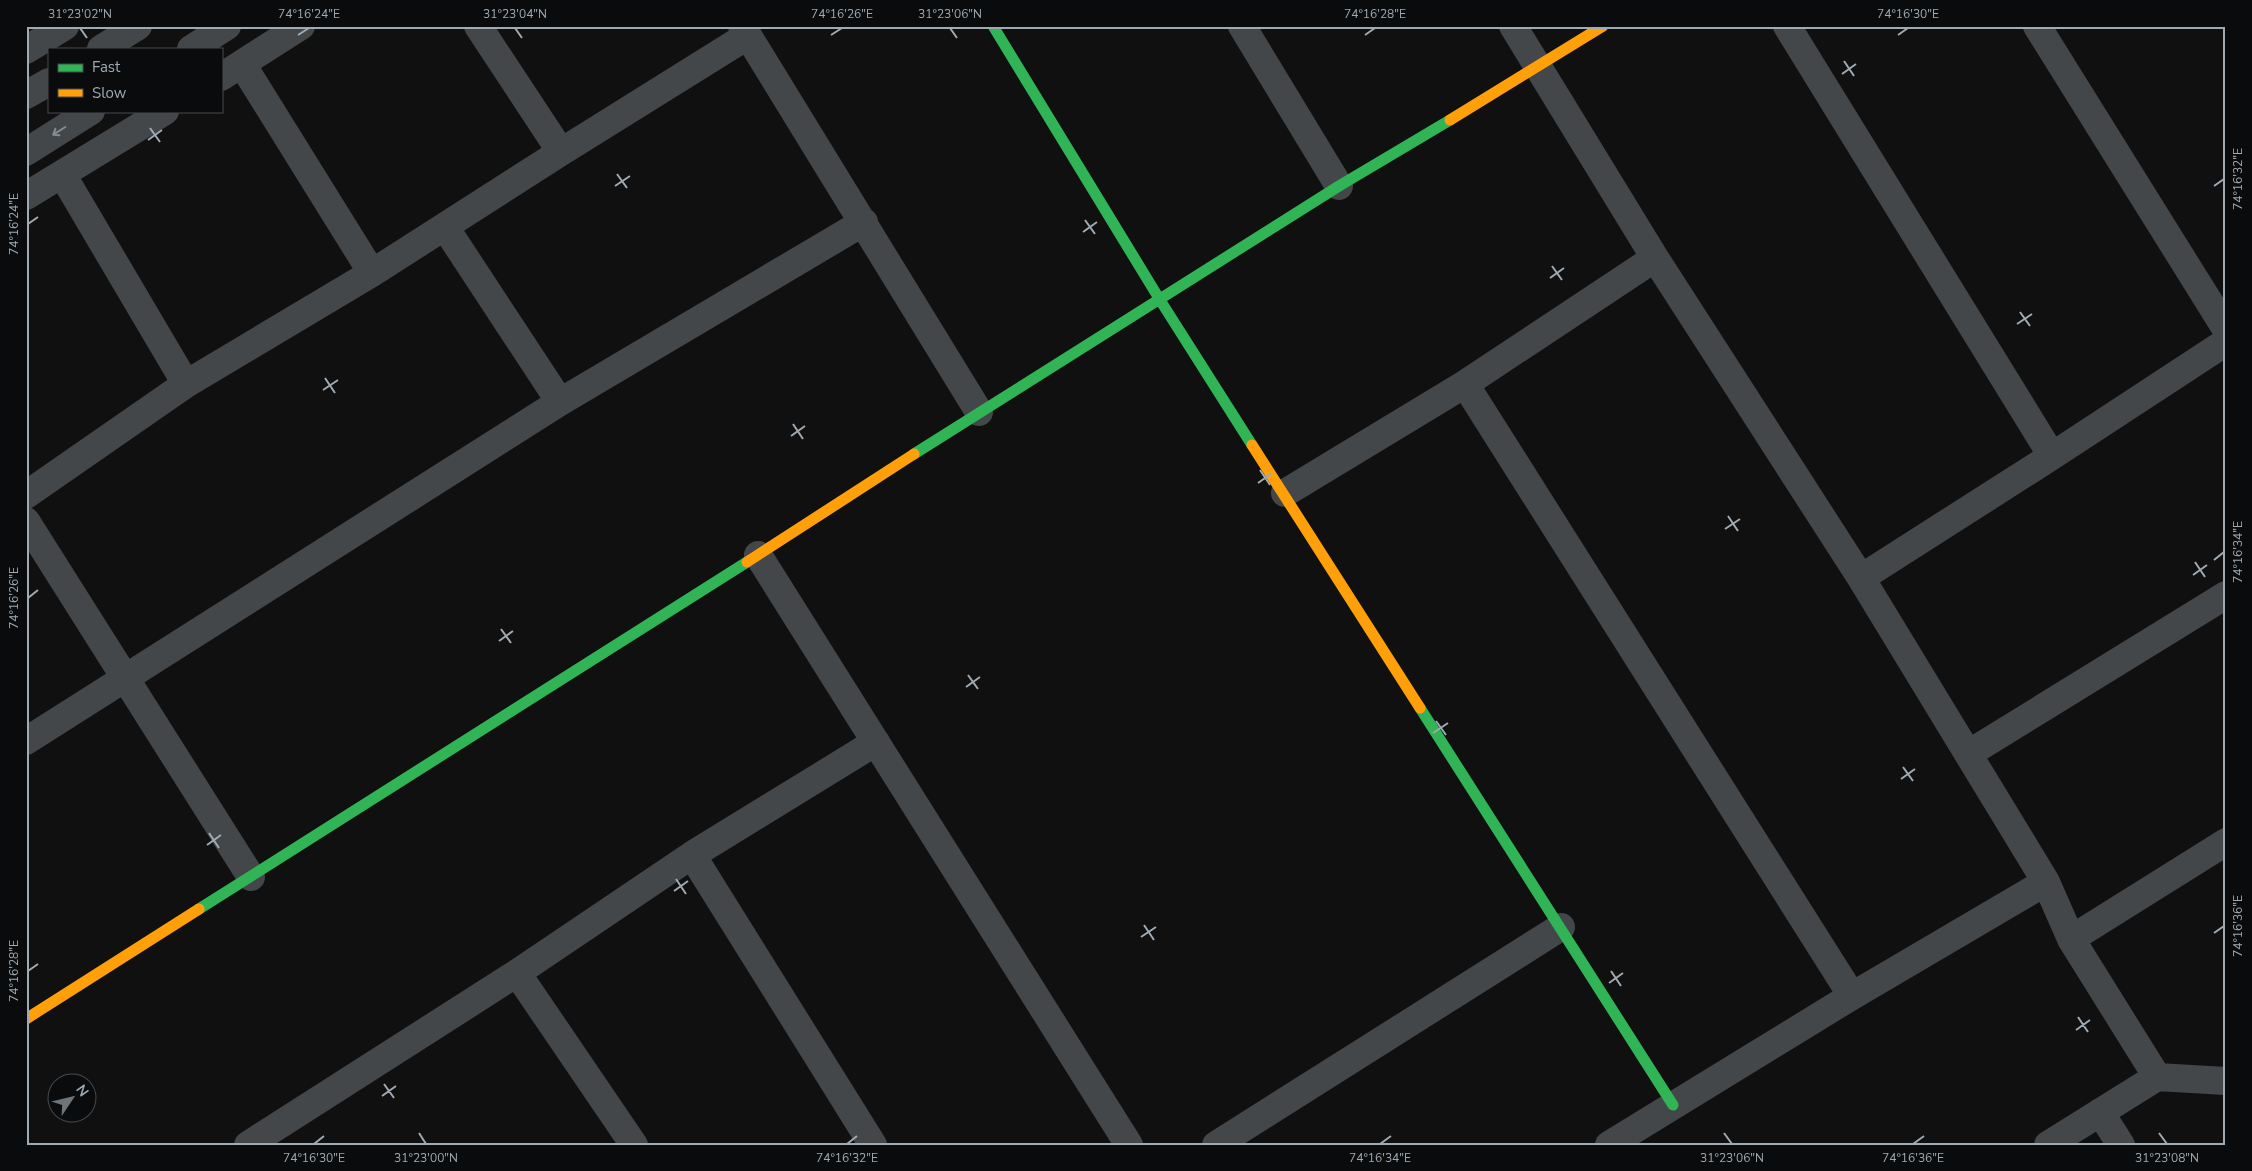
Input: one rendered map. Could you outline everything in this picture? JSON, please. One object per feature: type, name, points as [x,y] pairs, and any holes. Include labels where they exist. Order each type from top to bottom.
[{"type":"street","points":[[26,50],[65,26]]},
{"type":"street","points":[[104,48],[138,26]]},
{"type":"street","points":[[193,48],[227,26]]},
{"type":"street","points":[[301,26],[232,71],[372,273]]},
{"type":"street","points":[[478,26],[561,152]]},
{"type":"street","points":[[993,26],[1160,300],[1285,493],[1673,1105]]},
{"type":"street","points":[[1242,26],[1339,186]]},
{"type":"street","points":[[1513,26],[1655,258],[1861,578],[2046,882],[2071,939],[2157,1077]]},
{"type":"street","points":[[26,1019],[758,555],[979,412],[1339,186],[1539,68],[1604,26]]},
{"type":"street","points":[[1787,26],[2052,456]]},
{"type":"street","points":[[2037,26],[2226,329]]},
{"type":"street","points":[[26,494],[186,384],[445,227],[744,31],[864,222],[979,412]]},
{"type":"street","points":[[26,96],[48,83]]},
{"type":"street","points":[[26,152],[89,112]]},
{"type":"street","points":[[26,196],[163,112]]},
{"type":"street","points":[[62,174],[186,384]]},
{"type":"street","points":[[26,740],[560,402],[864,222]]},
{"type":"street","points":[[445,227],[560,402]]},
{"type":"street","points":[[1285,493],[1465,384],[1655,258]]},
{"type":"street","points":[[1861,578],[2226,342]]},
{"type":"street","points":[[1465,384],[1852,996]]},
{"type":"street","points":[[26,521],[127,677],[251,877]]},
{"type":"street","points":[[758,555],[1129,1145]]},
{"type":"street","points":[[1968,754],[2226,596]]},
{"type":"street","points":[[248,1145],[517,973],[692,855],[876,742]]},
{"type":"street","points":[[2071,939],[2226,842]]},
{"type":"street","points":[[692,855],[874,1145]]},
{"type":"street","points":[[1609,1145],[1852,996],[2046,882]]},
{"type":"street","points":[[1216,1145],[1561,927]]},
{"type":"street","points":[[517,973],[634,1145]]},
{"type":"street","points":[[2048,1145],[2157,1077],[2226,1081]]},
{"type":"street","points":[[2100,1112],[2121,1145]]},
{"type":"traffic: fast","points":[[993,26],[1160,300],[1252,445]]},
{"type":"traffic: fast","points":[[914,454],[1339,186],[1450,120]]},
{"type":"traffic: fast","points":[[199,909],[747,562]]},
{"type":"traffic: fast","points":[[1420,708],[1673,1105]]},
{"type":"traffic: slow","points":[[1450,120],[1603,26]]},
{"type":"traffic: slow","points":[[1252,445],[1420,708]]},
{"type":"traffic: slow","points":[[747,562],[914,454]]},
{"type":"traffic: slow","points":[[26,1019],[199,909]]}]
